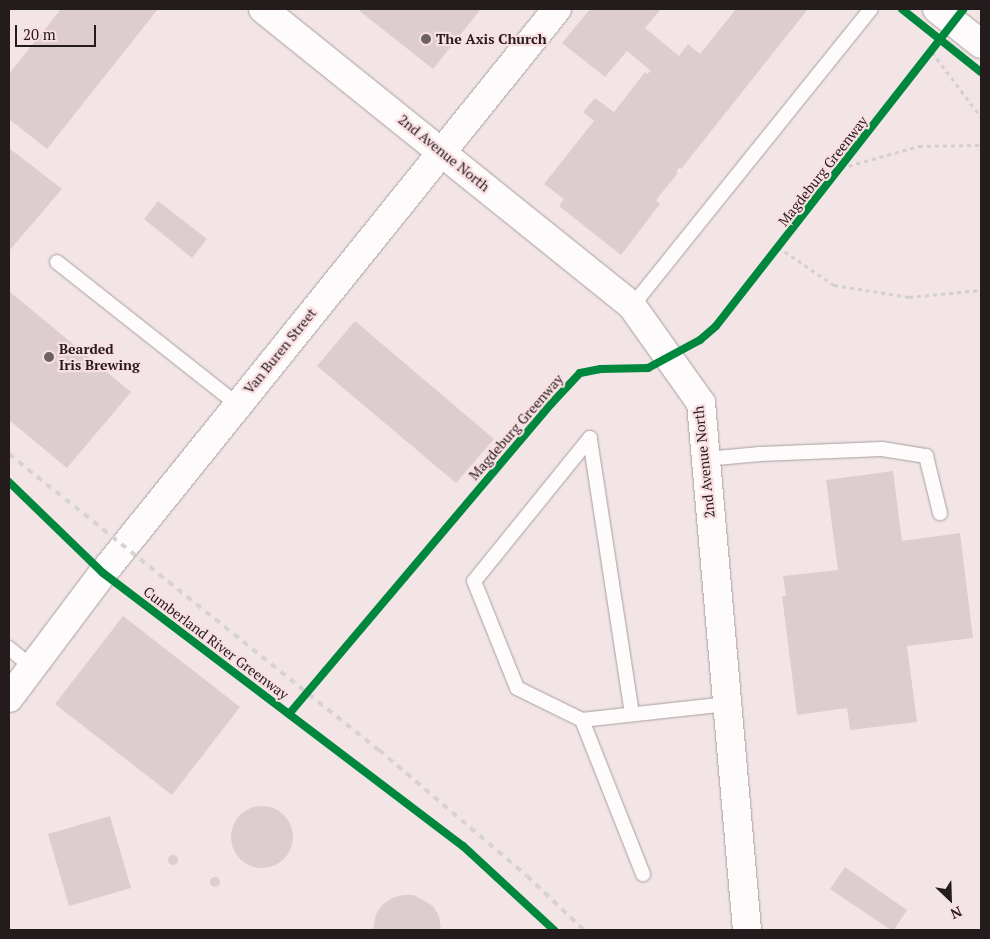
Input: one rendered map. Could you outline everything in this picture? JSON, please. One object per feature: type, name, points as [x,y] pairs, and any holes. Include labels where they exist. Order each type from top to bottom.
[{"type":"street","name":"2nd Avenue North","points":[[263,9],[441,150],[632,306],[701,404],[747,930]]},
{"type":"street","name":"Van Buren Street","points":[[9,698],[103,573],[441,150],[557,9]]},
{"type":"street","points":[[946,16],[981,44]]},
{"type":"lane","points":[[632,306],[870,9]]},
{"type":"lane","points":[[57,262],[238,405]]},
{"type":"lane","points":[[632,714],[590,438],[474,581],[516,688],[582,720],[727,704]]},
{"type":"lane","points":[[706,459],[760,454],[882,449],[926,456],[940,513]]},
{"type":"lane","points":[[9,648],[32,667]]},
{"type":"lane","points":[[582,720],[643,874]]},
{"type":"path","points":[[926,60],[932,52],[946,16]]},
{"type":"path","points":[[932,52],[981,118]]},
{"type":"path","points":[[841,168],[919,146],[981,145]]},
{"type":"path","points":[[778,247],[834,285],[908,297],[981,290]]},
{"type":"building","points":[[61,9],[158,9],[47,149],[9,119],[9,74]]},
{"type":"building","name":"The Axis Church","points":[[357,9],[481,9],[433,69]]},
{"type":"building","points":[[590,9],[661,9],[645,28],[679,56],[688,44],[700,54],[736,9],[808,9],[681,169],[679,168],[676,172],[678,173],[656,200],[660,204],[621,255],[559,206],[564,199],[544,184],[594,121],[583,112],[595,98],[614,112],[645,72],[647,74],[651,71],[627,51],[605,77],[562,43]]},
{"type":"building","points":[[9,148],[62,189],[9,251]]},
{"type":"building","points":[[158,201],[207,239],[192,258],[144,219]]},
{"type":"building","name":"Bearded Iris Brewing","points":[[9,291],[131,392],[67,468],[9,420]]},
{"type":"building","points":[[355,321],[494,439],[456,483],[317,366]]},
{"type":"building","points":[[893,471],[902,541],[960,533],[973,638],[907,646],[917,722],[850,730],[847,708],[797,715],[782,596],[786,596],[783,576],[838,570],[826,480]]},
{"type":"building","points":[[123,616],[240,707],[172,795],[55,704]]},
{"type":"building","points":[[262,806],[274,808],[284,815],[291,825],[293,837],[291,849],[284,859],[274,866],[262,868],[250,866],[240,859],[233,849],[231,837],[233,825],[240,815],[250,808]]},
{"type":"building","points":[[110,816],[131,888],[69,906],[48,834]]},
{"type":"building","points":[[171,855],[175,855],[178,860],[177,864],[171,865],[168,862],[168,858]]},
{"type":"building","points":[[845,867],[907,910],[894,930],[891,930],[830,889]]},
{"type":"building","points":[[213,877],[217,877],[220,882],[219,886],[213,887],[210,884],[210,880]]},
{"type":"building","points":[[414,895],[433,906],[439,916],[441,930],[373,930],[376,914],[382,905],[392,898]]},
{"type":"railway","points":[[9,454],[379,750],[527,876],[584,930]]},
{"type":"cycle path","points":[[902,9],[981,72]]},
{"type":"cycle path","name":"Magdeburg Greenway","points":[[289,714],[551,404],[580,373],[601,369],[648,368],[700,340],[716,326],[964,9]]},
{"type":"cycle path","name":"Cumberland River Greenway","points":[[9,482],[103,573],[463,846],[554,930]]},
{"type":"place","name":"The Axis Church","points":[[426,39]]},
{"type":"place","name":"Bearded Iris Brewing","points":[[49,357]]}]
